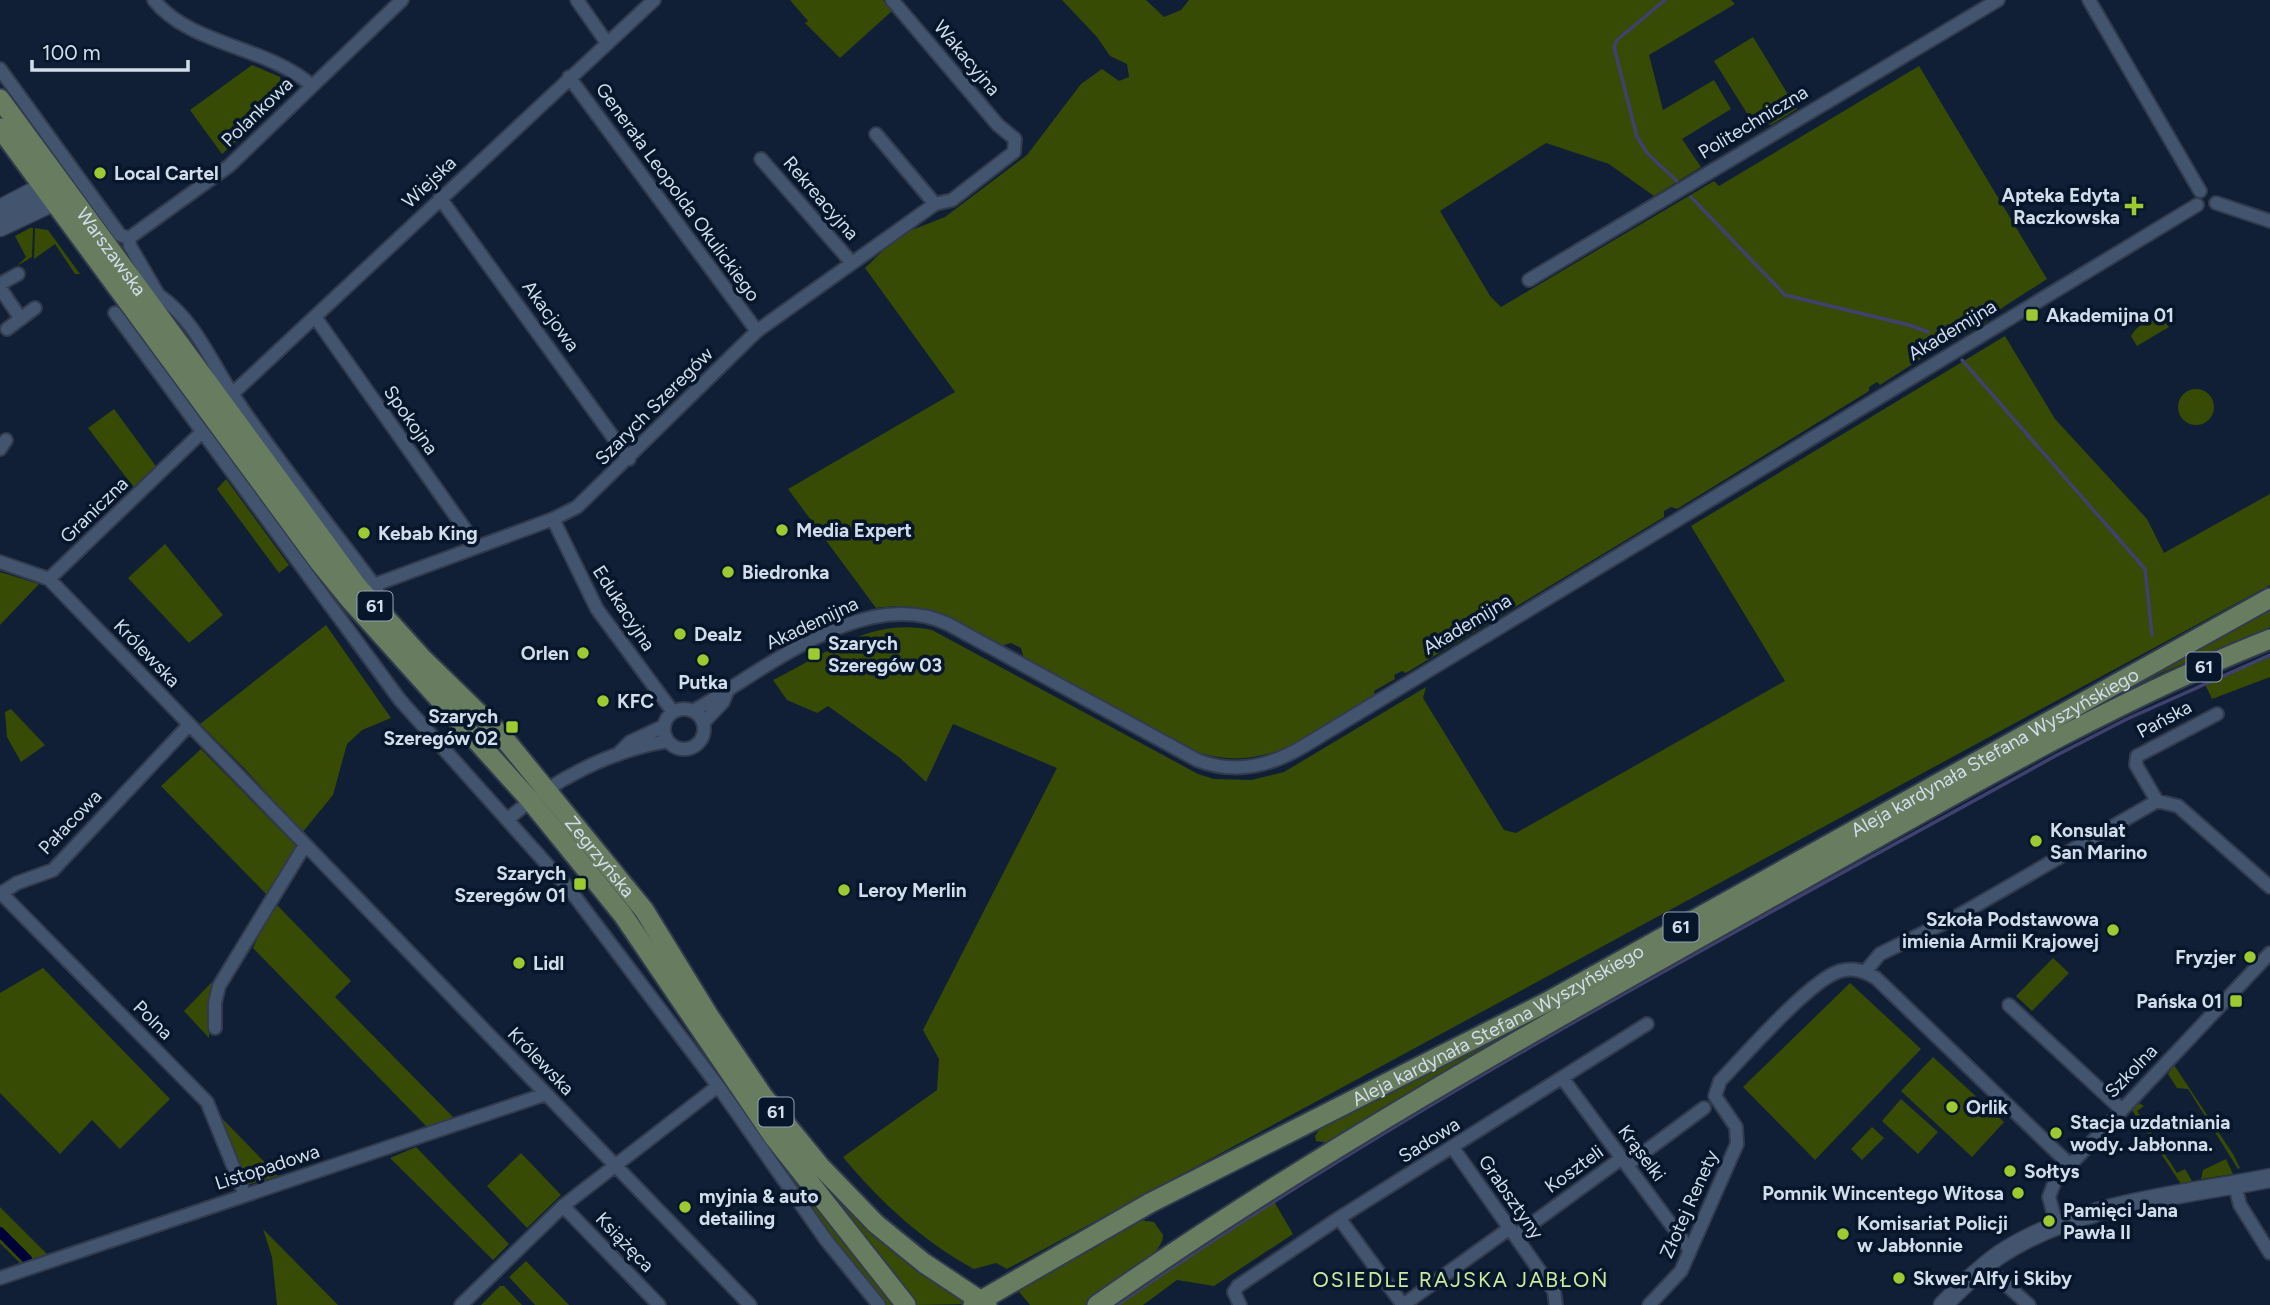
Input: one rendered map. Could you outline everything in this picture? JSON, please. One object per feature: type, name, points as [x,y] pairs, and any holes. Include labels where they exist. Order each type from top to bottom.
[{"type":"main road","name":"Warszawska","points":[[0,99],[52,190],[217,412]]},
{"type":"main road","name":"Warszawska","points":[[0,128],[184,352],[217,412]]},
{"type":"main road","points":[[0,209],[52,190]]},
{"type":"main road","points":[[0,227],[52,190]]},
{"type":"main road","name":"Zegrzyńska","points":[[217,412],[397,631],[503,737],[538,794],[773,1136],[906,1305]]},
{"type":"main road","name":"Zegrzyńska","points":[[217,412],[351,601],[538,794],[644,910],[709,1016],[763,1096],[820,1166],[876,1224],[980,1303]]},
{"type":"main road","name":"Aleja kardynała Stefana Wyszyńskiego","points":[[980,1303],[1150,1203],[1546,1002],[2270,598]]},
{"type":"main road","name":"Aleja kardynała Stefana Wyszyńskiego","points":[[1097,1305],[1243,1208],[1580,1005],[2010,764],[2151,692],[2270,639]]},
{"type":"main road","points":[[1943,1305],[1985,1266],[2008,1250],[2057,1227],[2098,1212],[2270,1178]]},
{"type":"street","points":[[154,0],[180,21],[276,64],[302,77],[312,86]]},
{"type":"street","name":"Polankowa","points":[[129,238],[210,182],[401,0]]},
{"type":"street","points":[[577,0],[607,43]]},
{"type":"street","name":"Wiejska","points":[[217,412],[440,198],[654,0]]},
{"type":"street","name":"Wakacyjna","points":[[892,0],[998,125],[1015,139]]},
{"type":"street","name":"Politechniczna","points":[[1529,280],[1998,0]]},
{"type":"street","points":[[2089,0],[2200,191]]},
{"type":"street","points":[[0,69],[120,235],[129,238],[130,246],[160,296],[184,352]]},
{"type":"street","name":"Generała Leopolda Okulickiego","points":[[569,77],[757,331]]},
{"type":"street","points":[[876,134],[935,204]]},
{"type":"street","name":"Szarych Szeregów","points":[[373,585],[553,519],[578,507],[757,331],[935,204],[952,200],[1014,152],[1015,139]]},
{"type":"street","name":"Rekreacyjna","points":[[761,159],[852,263]]},
{"type":"street","points":[[2200,191],[2213,192],[2216,203]]},
{"type":"street","points":[[2200,191],[2196,197],[2197,205],[2207,210],[2216,203]]},
{"type":"street","name":"Akacjowa","points":[[440,198],[629,458]]},
{"type":"street","points":[[2216,203],[2270,221]]},
{"type":"street","name":"Akademijna","points":[[693,711],[716,695],[727,692],[761,668],[838,629],[886,613],[916,613],[948,624],[1197,760],[1231,767],[1272,762],[1304,746],[2197,205]]},
{"type":"street","points":[[18,274],[0,286],[21,319]]},
{"type":"street","points":[[160,296],[176,307],[200,341],[217,412],[400,700],[570,890],[718,1086],[826,1240],[880,1305]]},
{"type":"street","points":[[7,329],[36,308]]},
{"type":"street","points":[[115,313],[217,412],[373,585],[397,631]]},
{"type":"street","name":"Spokojna","points":[[314,317],[477,546]]},
{"type":"street","name":"Graniczna","points":[[49,579],[217,412]]},
{"type":"street","name":"Edukacyjna","points":[[553,519],[597,609],[673,712]]},
{"type":"street","points":[[0,562],[49,579]]},
{"type":"street","name":"Królewska","points":[[49,579],[750,1305]]},
{"type":"street","name":"Akademijna","points":[[703,723],[723,702],[727,692]]},
{"type":"street","points":[[617,755],[630,741],[664,726],[673,712],[681,709],[693,711],[703,723],[702,737],[692,747],[678,748],[668,741],[664,726]]},
{"type":"street","name":"Pańska","points":[[2157,801],[2136,765],[2137,756],[2217,713]]},
{"type":"street","name":"Pałacowa","points":[[1,894],[17,883],[53,870],[189,725]]},
{"type":"street","points":[[508,819],[538,794],[617,755],[668,741]]},
{"type":"street","points":[[2069,1164],[1865,972],[1880,954],[1954,918],[2157,801],[2166,801],[2182,809],[2270,887]]},
{"type":"street","points":[[215,1028],[215,1003],[219,986],[304,845]]},
{"type":"street","name":"Polna","points":[[1,894],[207,1102],[245,1195]]},
{"type":"street","name":"Szkolna","points":[[2057,1227],[2049,1189],[2069,1164],[2270,953]]},
{"type":"street","name":"Złotej Renety","points":[[1649,1305],[1681,1271],[1735,1148],[1738,1137],[1736,1127],[1715,1097],[1720,1081],[1825,978],[1842,970],[1865,972]]},
{"type":"street","points":[[2009,1005],[2121,1109]]},
{"type":"street","name":"Sadowa","points":[[1240,1305],[1234,1292],[1339,1218],[1647,1024]]},
{"type":"street","name":"Krąselki","points":[[1563,1079],[1690,1250]]},
{"type":"street","points":[[461,1305],[563,1206],[718,1086]]},
{"type":"street","name":"Listopadowa","points":[[0,1278],[546,1094]]},
{"type":"street","name":"Koszteli","points":[[1339,1218],[1398,1303],[1624,1162],[1704,1108]]},
{"type":"street","name":"Grabsztyny","points":[[1453,1148],[1554,1292],[1556,1305]]},
{"type":"street","points":[[2235,1185],[2240,1205],[2270,1253]]},
{"type":"street","name":"Książęca","points":[[563,1206],[659,1305]]},
{"type":"street","points":[[1985,1266],[2029,1305]]},
{"type":"green space","points":[[790,0],[883,0],[892,11],[840,58],[805,23],[808,21]]},
{"type":"green space","points":[[1062,0],[1146,0],[1164,17],[1181,10],[1189,0],[1731,0],[1735,4],[1649,55],[1663,110],[1714,80],[1731,109],[1682,139],[1701,167],[1654,196],[1609,164],[1546,143],[1440,211],[1490,296],[1501,307],[1714,181],[1719,186],[1919,66],[2047,279],[1991,315],[1986,322],[1931,353],[1929,350],[1920,354],[1922,358],[1880,385],[1877,382],[1869,387],[1869,391],[1677,509],[1671,507],[1664,511],[1664,517],[1406,673],[1402,671],[1394,675],[1395,679],[1374,691],[1375,696],[1312,735],[1269,754],[1247,758],[1223,758],[1197,752],[1024,659],[1021,648],[1011,643],[1001,646],[956,621],[927,610],[895,606],[876,608],[788,489],[955,392],[865,268],[899,235],[945,217],[1027,155],[1081,84],[1102,69],[1119,81],[1129,77],[1127,64],[1110,56],[1097,37]]},
{"type":"green space","points":[[1753,37],[1797,109],[1771,125],[1750,118],[1714,61]]},
{"type":"green space","points":[[252,65],[280,77],[284,98],[222,154],[190,110]]},
{"type":"green space","points":[[33,228],[32,257],[17,266],[26,257],[15,236]]},
{"type":"green space","points":[[35,228],[48,230],[80,274],[75,274],[55,244],[34,259]]},
{"type":"green space","points":[[2162,317],[2169,327],[2137,346],[2131,336],[2134,332],[2144,323]]},
{"type":"green space","points":[[2005,336],[2055,419],[2147,519],[2164,553],[2270,494],[2270,585],[1007,1269],[996,1263],[974,1269],[937,1246],[887,1205],[843,1157],[937,1090],[939,1059],[923,1030],[1057,768],[953,724],[926,782],[900,758],[828,706],[817,713],[787,700],[773,680],[830,649],[868,633],[909,627],[932,630],[1198,774],[1214,779],[1251,780],[1284,772],[1426,687],[1423,698],[1504,830],[1516,833],[1785,681],[1691,526]]},
{"type":"green space","points":[[2196,389],[2208,395],[2214,407],[2208,419],[2196,425],[2184,419],[2178,407],[2184,395]]},
{"type":"green space","points":[[114,409],[158,469],[136,490],[88,428]]},
{"type":"green space","points":[[226,479],[289,565],[279,573],[217,489]]},
{"type":"green space","points":[[165,544],[223,615],[189,643],[128,578]]},
{"type":"green space","points":[[0,572],[39,584],[0,625]]},
{"type":"green space","points":[[2270,604],[2270,627],[2161,673],[2046,735],[1331,1143],[1316,1141],[1315,1136],[1326,1120]]},
{"type":"green space","points":[[326,625],[391,718],[362,730],[347,744],[333,795],[302,833],[245,769],[200,724]]},
{"type":"green space","points":[[2270,657],[2270,677],[2212,699],[2205,684]]},
{"type":"green space","points":[[11,709],[45,745],[21,762],[7,737],[5,712]]},
{"type":"green space","points":[[201,749],[298,848],[268,896],[161,786]]},
{"type":"green space","points":[[563,825],[644,925],[730,1061],[646,936]]},
{"type":"green space","points":[[274,902],[351,981],[335,997],[454,1118],[427,1127],[253,948]]},
{"type":"green space","points":[[2053,958],[2069,973],[2032,1011],[2016,996]]},
{"type":"green space","points":[[43,968],[170,1099],[120,1149],[92,1120],[60,1154],[0,1093],[0,993]]},
{"type":"green space","points":[[211,983],[215,986],[210,1003],[209,1038],[184,1011]]},
{"type":"green space","points":[[1850,983],[1921,1049],[1815,1160],[1743,1087]]},
{"type":"green space","name":"Orlik","points":[[1933,1057],[2004,1122],[1972,1157],[1901,1091]]},
{"type":"green space","points":[[2174,1065],[2240,1168],[2238,1169],[2188,1089],[2177,1088],[2168,1074]]},
{"type":"green space","points":[[737,1070],[790,1142],[873,1229],[967,1304],[917,1305],[774,1126]]},
{"type":"green space","points":[[731,1087],[894,1305],[883,1305],[813,1218],[724,1092]]},
{"type":"green space","points":[[1901,1099],[1938,1132],[1918,1154],[1882,1121]]},
{"type":"green space","points":[[2137,1102],[2144,1106],[2137,1111],[2177,1173],[2185,1169],[2192,1181],[2181,1184],[2130,1107]]},
{"type":"green space","points":[[213,1109],[278,1176],[247,1185]]},
{"type":"green space","points":[[1872,1127],[1884,1138],[1862,1160],[1851,1149]]},
{"type":"green space","points":[[416,1147],[509,1244],[493,1260],[390,1158]]},
{"type":"green space","points":[[521,1153],[561,1195],[527,1228],[487,1186]]},
{"type":"green space","points":[[2226,1159],[2233,1174],[2201,1179],[2203,1170]]},
{"type":"green space","points":[[1272,1198],[1293,1234],[1214,1286],[1177,1280],[1143,1305],[1108,1305]]},
{"type":"green space","points":[[0,1207],[48,1255],[20,1263],[0,1243]]},
{"type":"green space","points":[[1139,1220],[1154,1222],[1163,1235],[1161,1243],[1132,1275],[1093,1302],[1085,1305],[1030,1305],[1016,1288]]},
{"type":"green space","points":[[263,1229],[338,1305],[277,1305],[272,1257]]},
{"type":"green space","points":[[526,1261],[569,1305],[535,1305],[509,1277]]},
{"type":"green space","points":[[500,1286],[504,1286],[522,1305],[481,1305]]},
{"type":"waterway","points":[[1665,0],[1617,40],[1614,47],[1637,137],[1648,154],[1677,181]]},
{"type":"waterway","points":[[1691,197],[1785,295],[1928,332]]},
{"type":"waterway","points":[[1940,338],[1946,343]]},
{"type":"waterway","points":[[1962,360],[2145,569],[2152,635]]},
{"type":"waterway","points":[[1117,1305],[1230,1229],[1345,1157],[1580,1018],[2057,755],[2127,719],[2270,655]]},
{"type":"waterway","points":[[0,1232],[27,1259]]},
{"type":"place","name":"Local Cartel","points":[[100,173]]},
{"type":"place","name":"Apteka Edyta Raczkowska","points":[[2134,206]]},
{"type":"place","name":"Akademijna 01","points":[[2032,315]]},
{"type":"place","name":"Media Expert","points":[[782,530]]},
{"type":"place","name":"Kebab King","points":[[364,533]]},
{"type":"place","name":"Biedronka","points":[[728,572]]},
{"type":"place","name":"Dealz","points":[[680,634]]},
{"type":"place","name":"Orlen","points":[[583,653]]},
{"type":"place","name":"Szarych Szeregów 03","points":[[814,654]]},
{"type":"place","name":"Putka","points":[[703,660]]},
{"type":"place","name":"KFC","points":[[603,701]]},
{"type":"place","name":"Szarych Szeregów 02","points":[[512,727]]},
{"type":"place","name":"Konsulat San Marino","points":[[2036,841]]},
{"type":"place","name":"Szarych Szeregów 01","points":[[580,884]]},
{"type":"place","name":"Leroy Merlin","points":[[844,890]]},
{"type":"place","name":"Szkoła Podstawowa imienia Armii Krajowej","points":[[2113,930]]},
{"type":"place","name":"Fryzjer","points":[[2250,957]]},
{"type":"place","name":"Lidl","points":[[519,963]]},
{"type":"place","name":"Pańska 01","points":[[2236,1001]]},
{"type":"place","name":"Orlik","points":[[1952,1107]]},
{"type":"place","name":"Stacja uzdatniania wody. Jabłonna.","points":[[2056,1133]]},
{"type":"place","name":"Sołtys","points":[[2010,1171]]},
{"type":"place","name":"Pomnik Wincentego Witosa","points":[[2018,1193]]},
{"type":"place","name":"myjnia & auto detailing","points":[[685,1207]]},
{"type":"place","name":"Pamięci Jana Pawła II","points":[[2049,1221]]},
{"type":"place","name":"Komisariat Policji w Jabłonnie","points":[[1843,1234]]},
{"type":"place","name":"Skwer Alfy i Skiby","points":[[1899,1278]]},
{"type":"district","name":"OSIEDLE RAJSKA JABŁOŃ","points":[[1461,1279]]}]
